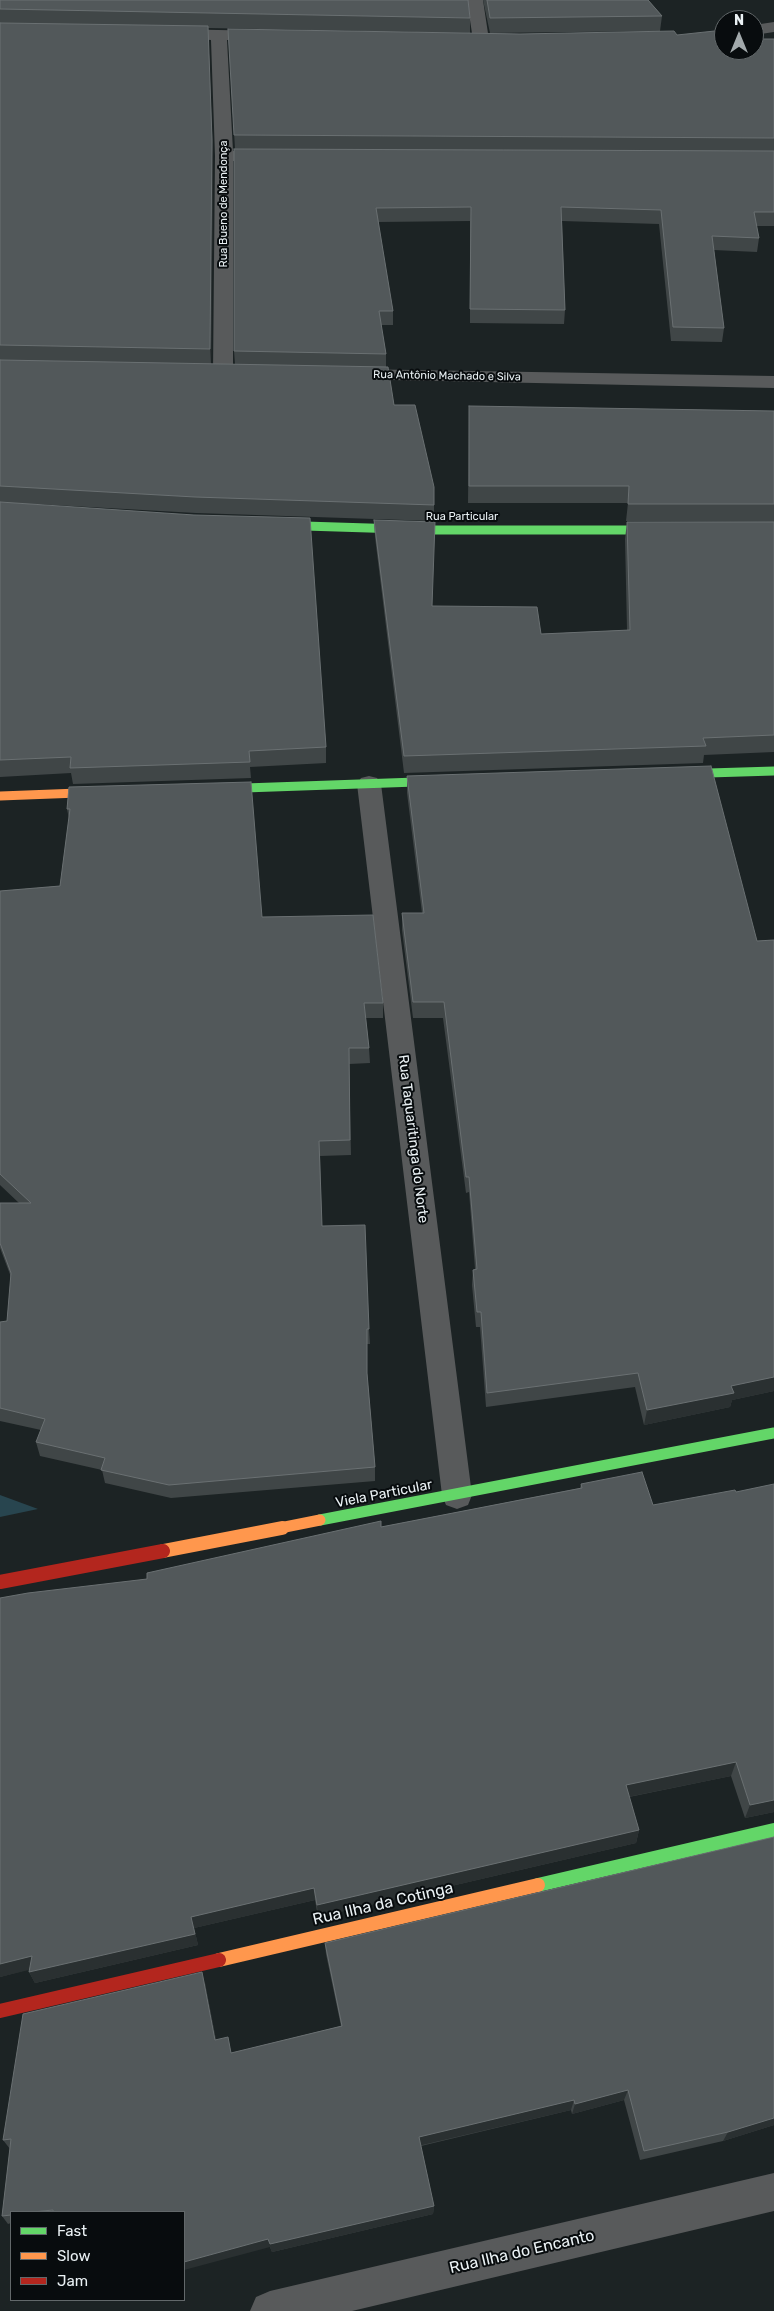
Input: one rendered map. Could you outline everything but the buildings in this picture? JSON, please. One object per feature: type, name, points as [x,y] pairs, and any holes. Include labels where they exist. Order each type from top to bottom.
[{"type":"street","points":[[475,0],[481,40]]},
{"type":"street","points":[[159,34],[287,36]]},
{"type":"street","name":"Rua Bueno de Mendonça","points":[[219,35],[224,156],[213,372],[242,373]]},
{"type":"street","points":[[461,40],[500,40]]},
{"type":"street","points":[[224,156],[284,156]]},
{"type":"street","name":"Rua Antônio Machado e Silva","points":[[331,374],[774,382]]},
{"type":"street","name":"Rua Particular","points":[[265,524],[432,530],[678,530]]},
{"type":"street","points":[[665,775],[774,771]]},
{"type":"street","points":[[199,789],[458,781]]},
{"type":"street","name":"Rua Taquaritinga do Norte","points":[[369,784],[457,1495]]},
{"type":"street","points":[[0,796],[120,792]]},
{"type":"street","name":"Viela Particular","points":[[0,1582],[774,1433]]},
{"type":"street","name":"Rua Ilha da Cotinga","points":[[0,2010],[774,1830]]},
{"type":"street","name":"Rua Ilha do Encanto","points":[[270,2311],[774,2192]]},
{"type":"shaded area","points":[[0,1495],[38,1509],[0,1517]]},
{"type":"traffic: fast","points":[[273,525],[432,530],[663,530]]},
{"type":"traffic: fast","points":[[676,774],[774,771]]},
{"type":"traffic: fast","points":[[216,789],[445,781]]},
{"type":"traffic: fast","points":[[320,1520],[774,1433]]},
{"type":"traffic: fast","points":[[538,1885],[774,1830]]},
{"type":"traffic: slow","points":[[0,796],[105,792]]},
{"type":"traffic: slow","points":[[163,1551],[320,1520]]},
{"type":"traffic: slow","points":[[219,1960],[538,1885]]},
{"type":"traffic: jam","points":[[0,1582],[163,1551]]},
{"type":"traffic: jam","points":[[0,2011],[219,1960]]}]
